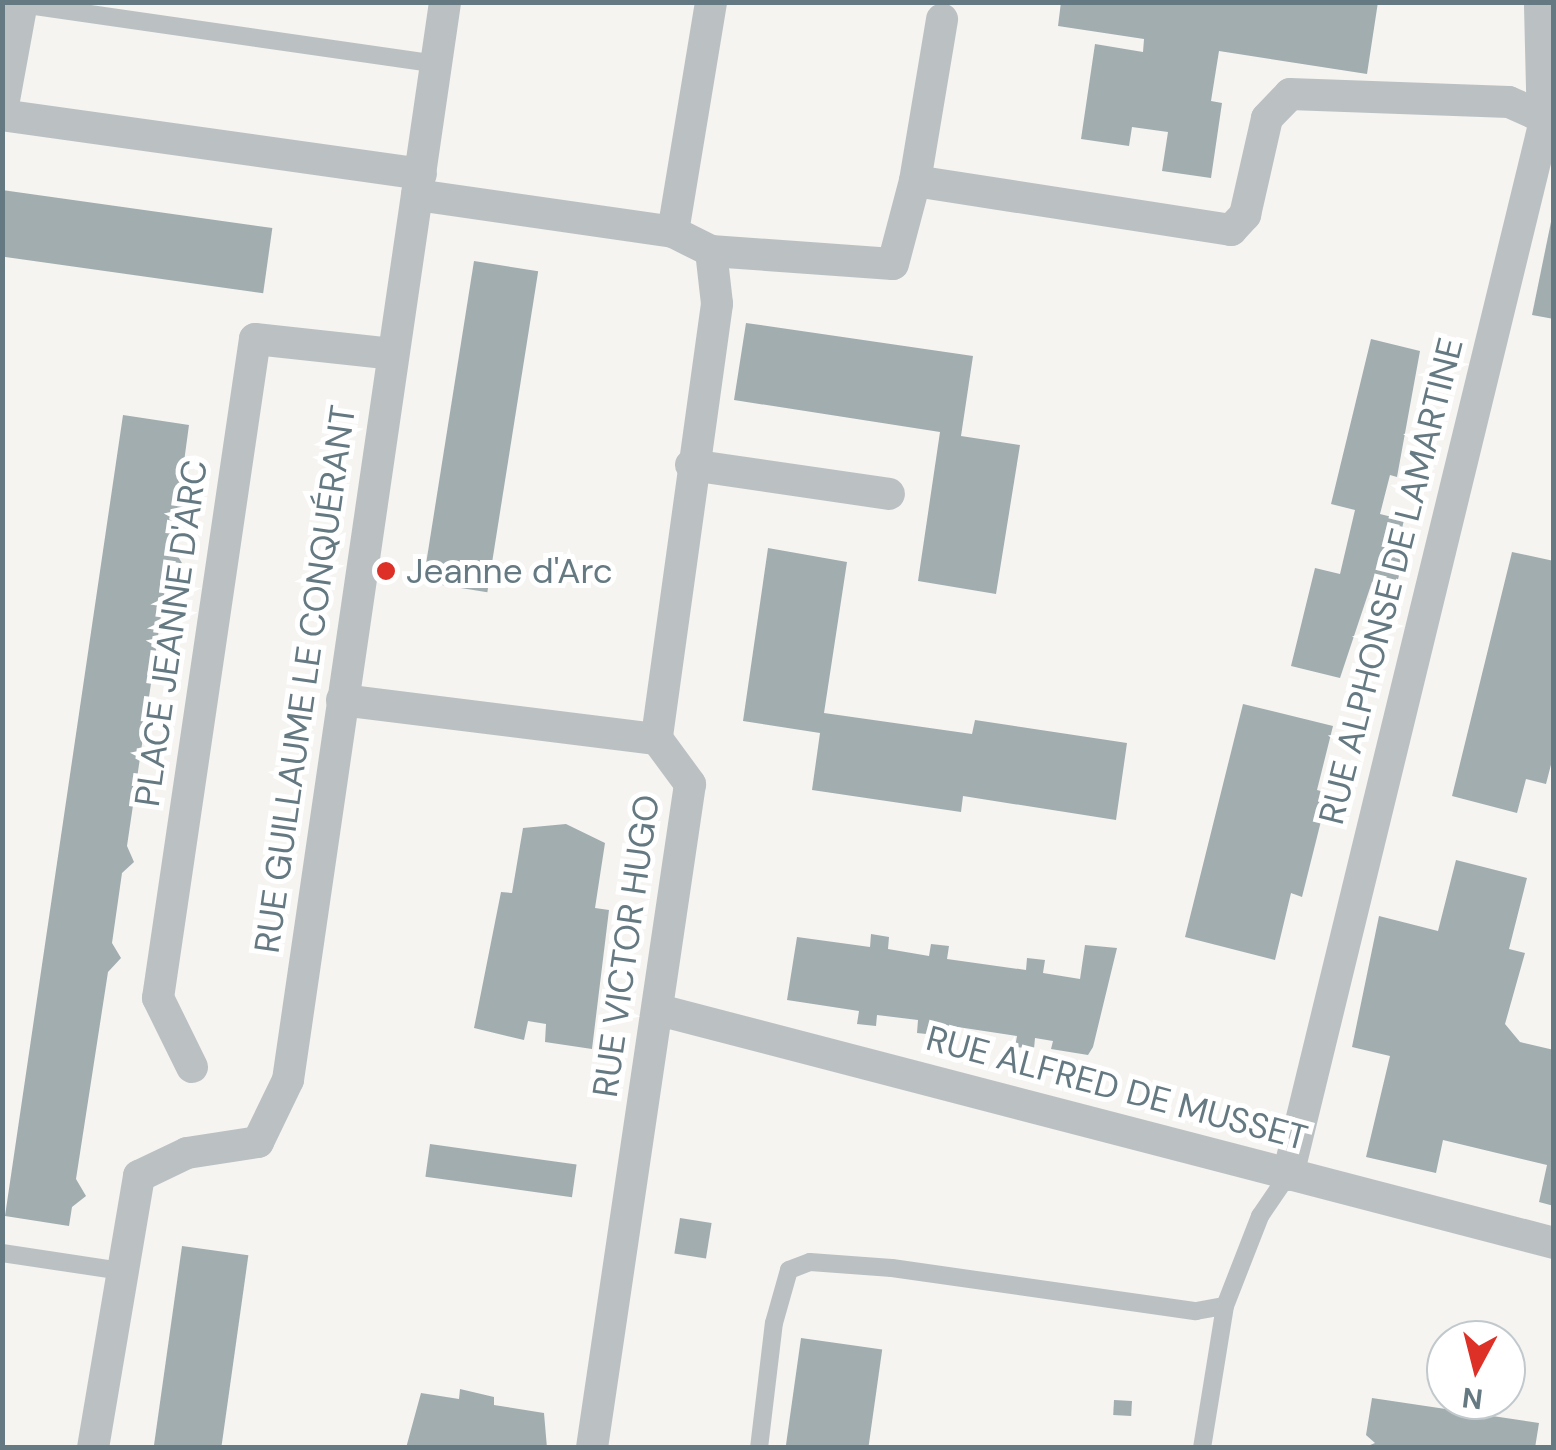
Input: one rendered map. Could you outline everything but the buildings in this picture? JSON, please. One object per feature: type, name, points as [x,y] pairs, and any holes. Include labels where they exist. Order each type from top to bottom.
[{"type":"street","name":"RUE GUILLAUME LE CONQUÉRANT","points":[[122,1271],[140,1176],[188,1152],[258,1142],[288,1080],[445,2]]},
{"type":"street","points":[[673,232],[711,2]]},
{"type":"street","name":"RUE ALPHONSE DE LAMARTINE","points":[[1288,1175],[1542,117],[1540,2]]},
{"type":"street","points":[[21,3],[2,113],[673,232],[711,251],[892,264],[915,181],[942,20]]},
{"type":"street","points":[[915,181],[1231,230],[1245,216],[1268,118],[1290,94],[1510,102],[1542,117]]},
{"type":"street","points":[[342,700],[656,738],[690,465],[717,304],[711,251]]},
{"type":"street","name":"PLACE JEANNE D'ARC","points":[[192,1067],[158,998],[255,340],[392,354]]},
{"type":"street","points":[[690,465],[888,494]]},
{"type":"street","name":"RUE VICTOR HUGO","points":[[592,1448],[660,1010],[690,784],[656,738]]},
{"type":"street","name":"RUE ALFRED DE MUSSET","points":[[660,1010],[1554,1242]]},
{"type":"street","points":[[93,1443],[122,1271]]},
{"type":"lane","points":[[21,3],[437,64]]},
{"type":"lane","points":[[1202,1448],[1225,1306],[1260,1216],[1288,1175]]},
{"type":"lane","points":[[2,1253],[122,1271]]},
{"type":"lane","points":[[759,1448],[774,1324],[789,1270],[810,1262],[1196,1312],[1225,1306]]},
{"type":"place","name":"Jeanne d'Arc","points":[[386,571]]}]
